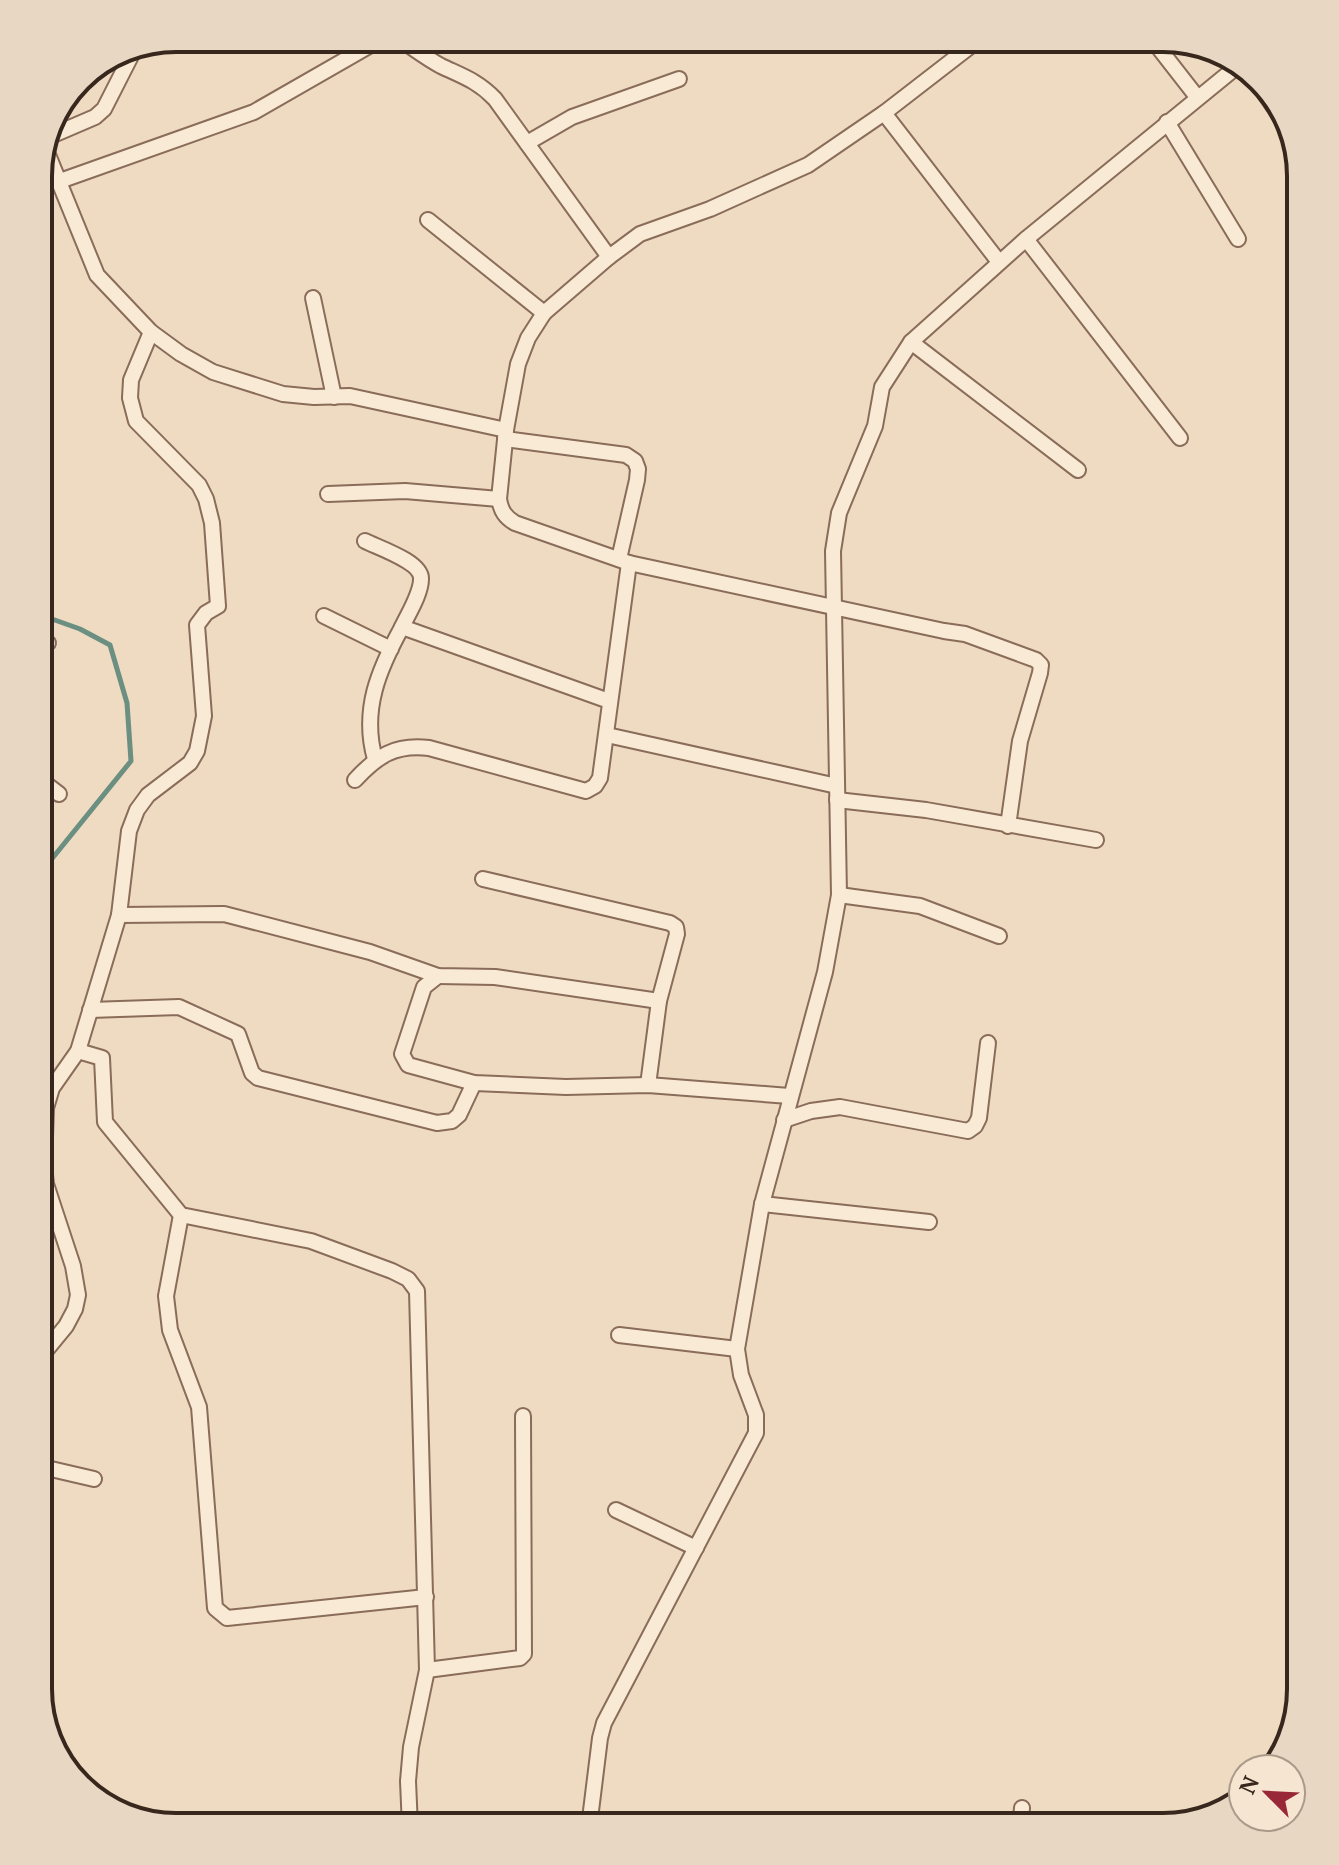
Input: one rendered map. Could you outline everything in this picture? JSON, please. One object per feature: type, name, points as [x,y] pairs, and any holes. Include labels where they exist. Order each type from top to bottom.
[{"type":"street","points":[[57,182],[254,112],[359,52]]},
{"type":"street","points":[[420,52],[483,86],[609,257]]},
{"type":"street","points":[[963,52],[884,113],[808,165],[710,209],[640,234],[544,313],[528,338],[518,364],[499,499],[500,509],[515,523],[624,561],[965,634],[1036,660],[1041,665],[1020,741],[1008,826]]},
{"type":"street","points":[[1162,52],[1197,97]]},
{"type":"street","points":[[61,132],[95,117],[104,109],[127,63]]},
{"type":"street","points":[[591,1813],[604,1723],[756,1433],[756,1415],[741,1375],[737,1349],[762,1204],[825,972],[839,895],[833,551],[839,513],[850,481],[871,438],[882,387],[911,342],[999,262],[1230,72]]},
{"type":"street","points":[[527,143],[572,117],[679,79]]},
{"type":"street","points":[[884,113],[999,262]]},
{"type":"street","points":[[1167,122],[1238,239]]},
{"type":"street","points":[[52,168],[97,275],[151,332],[213,372],[283,394],[350,396],[506,435],[626,455],[635,461],[637,480],[624,561],[607,735],[600,778],[595,786],[586,791],[429,748],[403,748],[375,759],[355,780]]},
{"type":"street","points":[[428,220],[544,313]]},
{"type":"street","points":[[1026,239],[1180,438]]},
{"type":"street","points":[[313,298],[334,397]]},
{"type":"street","points":[[52,1088],[78,1051],[119,915],[125,846],[137,810],[148,795],[190,763],[197,751],[204,716],[197,625],[206,613],[218,606],[212,523],[199,485],[136,421],[130,398],[131,380],[151,332]]},
{"type":"street","points":[[911,342],[1078,470]]},
{"type":"street","points":[[328,494],[381,490],[499,499]]},
{"type":"street","points":[[365,541],[412,564],[420,571],[422,581],[374,689],[369,716],[375,759]]},
{"type":"street","points":[[324,616],[391,649]]},
{"type":"street","points":[[402,627],[609,701]]},
{"type":"street","points":[[607,735],[837,793],[1096,840]]},
{"type":"street","points":[[52,789],[59,794]]},
{"type":"street","points":[[483,879],[670,923],[676,927],[677,934],[659,1001],[648,1085]]},
{"type":"street","points":[[839,895],[933,909],[999,936]]},
{"type":"street","points":[[119,915],[224,914],[370,952],[438,976],[495,977],[659,1001]]},
{"type":"street","points":[[438,976],[424,987],[402,1054],[408,1065],[474,1083],[566,1087],[648,1085],[789,1096]]},
{"type":"street","points":[[90,1010],[187,1009],[236,1031],[252,1073],[258,1078],[437,1123],[452,1121],[459,1115],[474,1083]]},
{"type":"street","points":[[784,1120],[811,1111],[840,1107],[968,1131],[979,1118],[988,1043]]},
{"type":"street","points":[[78,1051],[102,1058],[105,1122],[181,1215],[311,1241],[392,1271],[408,1279],[417,1291],[427,1670],[411,1747],[409,1813]]},
{"type":"street","points":[[52,1202],[73,1266],[78,1295],[66,1326],[52,1342]]},
{"type":"street","points":[[762,1204],[929,1222]]},
{"type":"street","points":[[181,1215],[166,1296],[170,1330],[199,1407],[215,1608],[227,1618],[426,1597]]},
{"type":"street","points":[[619,1335],[737,1349]]},
{"type":"street","points":[[427,1670],[520,1658],[524,1654],[523,1416]]},
{"type":"street","points":[[52,1469],[94,1479]]},
{"type":"street","points":[[616,1510],[696,1548]]},
{"type":"street","points":[[1021,1813],[1022,1808]]},
{"type":"waterway","points":[[52,619],[110,645],[127,703],[131,761],[52,859]]}]
